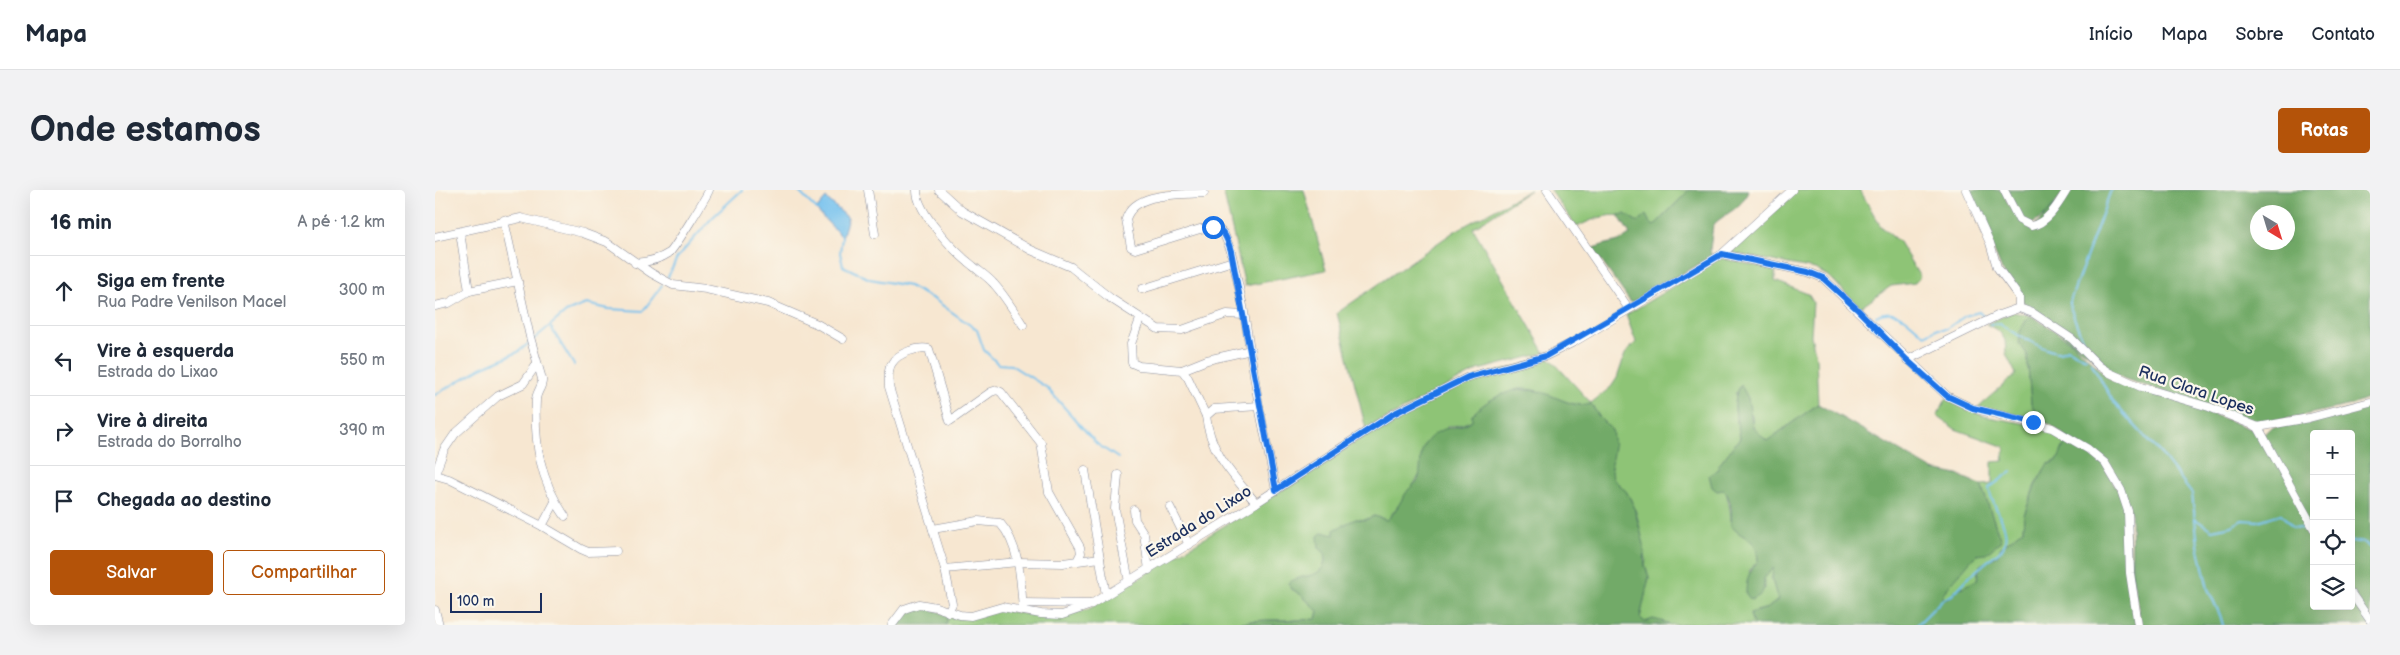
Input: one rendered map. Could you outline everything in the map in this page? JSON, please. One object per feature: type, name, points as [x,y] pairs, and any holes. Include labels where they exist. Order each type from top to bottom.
[{"type":"street","points":[[635,263],[656,260],[672,251],[683,230],[706,198],[709,190]]},
{"type":"street","points":[[868,190],[875,234]]},
{"type":"street","points":[[917,190],[918,202],[933,223],[972,265],[994,284],[1023,325]]},
{"type":"street","points":[[939,190],[962,211],[1031,250],[1076,271],[1110,298],[1158,329],[1183,330],[1227,314],[1244,315]]},
{"type":"street","points":[[1547,190],[1629,309]]},
{"type":"street","name":"Estrada do Lixao","points":[[892,625],[900,612],[913,604],[926,604],[948,612],[971,616],[1003,607],[1023,607],[1062,615],[1093,604],[1256,503],[1393,414],[1468,377],[1546,356],[1722,254],[1793,190]]},
{"type":"street","points":[[1907,360],[1999,315],[2019,308],[2019,297],[1997,268],[1991,243],[1966,190]]},
{"type":"street","points":[[2004,190],[2019,220],[2031,226],[2038,224],[2051,212],[2067,190]]},
{"type":"street","points":[[1204,193],[1149,199],[1137,204],[1126,219],[1131,246],[1135,249],[1142,249],[1182,233],[1216,227],[1227,240],[1251,350],[1259,406],[1276,490]]},
{"type":"street","points":[[435,237],[504,220],[521,218],[597,238],[673,285],[706,289],[768,303],[817,324],[843,338]]},
{"type":"street","points":[[504,220],[529,337],[542,384],[536,399],[537,449],[543,476],[555,502],[565,516]]},
{"type":"street","points":[[460,232],[469,291]]},
{"type":"street","points":[[1722,254],[1808,272],[1823,278],[1938,389],[1959,403],[2051,428],[2088,449],[2105,463],[2127,504],[2130,573],[2138,625]]},
{"type":"street","points":[[1142,289],[1233,261]]},
{"type":"street","points":[[435,306],[443,306],[469,291],[518,281]]},
{"type":"street","name":"Rua Clara Lopes","points":[[2019,308],[2033,313],[2072,339],[2099,366],[2110,374],[2141,387],[2209,407],[2258,427],[2309,418],[2370,402]]},
{"type":"street","points":[[1140,319],[1131,344],[1132,363],[1139,366],[1182,370],[1207,360],[1251,350]]},
{"type":"street","points":[[948,612],[952,604],[945,570],[889,387],[891,364],[895,360],[922,348],[929,349],[932,354],[944,403],[951,421],[991,392],[997,390],[1037,437],[1045,460],[1049,492],[1080,547],[1081,553],[1077,561]]},
{"type":"street","points":[[537,364],[523,384],[498,396],[455,434],[444,450],[435,475],[449,479],[542,526],[581,550],[588,552],[616,551]]},
{"type":"street","points":[[1182,370],[1188,378],[1206,416],[1211,442],[1256,503]]},
{"type":"street","points":[[1206,416],[1215,409],[1259,406]]},
{"type":"street","points":[[2258,427],[2310,522]]},
{"type":"street","points":[[1085,470],[1106,596]]},
{"type":"street","points":[[1118,475],[1115,508],[1129,582]]},
{"type":"street","points":[[542,526],[555,502]]},
{"type":"street","points":[[1170,507],[1189,545]]},
{"type":"street","points":[[1134,510],[1135,520],[1144,534],[1149,570]]},
{"type":"street","points":[[933,529],[978,521],[996,521],[1000,523],[1008,534],[1018,562],[1023,607],[1093,604]]},
{"type":"street","points":[[945,570],[1018,562],[1077,561],[1100,558]]},
{"type":"street","points":[[2355,599],[2370,620]]},
{"type":"street","points":[[435,610],[439,625]]},
{"type":"green space","points":[[1223,190],[1304,190],[1326,270],[1245,286]]},
{"type":"green space","points":[[1530,190],[1473,228],[1545,353],[1478,370],[1366,429],[1337,313],[1455,231]]},
{"type":"green space","points":[[1550,190],[1689,190],[1654,226],[1644,219],[1638,222],[1615,215],[1600,217],[1577,227]]},
{"type":"green space","points":[[1689,190],[1748,190],[1738,206],[1713,225],[1710,250],[1712,257],[1631,303],[1593,249],[1622,240],[1630,234],[1618,215],[1625,214],[1638,222],[1646,215],[1654,226]]},
{"type":"green space","points":[[1797,190],[1860,190],[1881,227],[1899,242],[1920,277],[1915,283],[1891,286],[1860,308],[1830,277],[1815,269],[1731,253]]},
{"type":"green space","points":[[1969,190],[2002,190],[2008,204],[2032,229],[2070,190],[2370,190],[2370,398],[2352,405],[2261,424],[2125,379],[2113,373],[2027,307],[2004,275]]},
{"type":"green space","points":[[2007,190],[2065,190],[2047,214],[2032,224],[2023,219]]},
{"type":"green space","points":[[1720,258],[1775,270],[1775,281],[1808,294],[1813,302],[1811,336],[1816,356],[1818,404],[1767,441],[1753,427],[1752,415],[1736,392],[1735,409],[1740,438],[1719,465],[1729,503],[1731,526],[1753,543],[1758,561],[1749,571],[1765,589],[1764,578],[1773,567],[1772,580],[1778,600],[1768,608],[1750,613],[1753,625],[1717,623],[1669,625],[1668,623],[1645,622],[1640,618],[1649,577],[1645,566],[1646,560],[1641,532],[1633,505],[1630,497],[1615,481],[1613,476],[1611,464],[1612,430],[1600,418],[1591,404],[1574,404],[1538,391],[1520,389],[1464,424],[1448,426],[1418,477],[1387,520],[1374,516],[1365,520],[1356,519],[1335,535],[1328,535],[1324,567],[1315,575],[1299,578],[1290,588],[1300,594],[1318,611],[1316,619],[1261,620],[1229,625],[946,625],[948,616],[957,618],[1001,610],[1050,618],[1089,609],[1279,492],[1392,418],[1481,376],[1550,358],[1591,403],[1611,387],[1617,378],[1625,354],[1636,342],[1626,315]]},
{"type":"green space","points":[[2013,312],[2032,316],[2019,343],[2027,354],[2031,403],[2039,419],[2010,416],[1978,407],[2016,374],[2006,354],[2005,340],[1999,331],[1986,324]]},
{"type":"green space","points":[[2032,316],[2073,343],[2112,381],[2173,399],[2265,433],[2270,428],[2370,405],[2370,625],[2141,625],[2132,572],[2131,512],[2114,473],[2051,425],[2039,419],[2031,403],[2027,354],[2019,343],[2020,332],[2026,320]]},
{"type":"green space","points":[[1741,385],[1748,398],[1753,427],[1767,441],[1818,404],[1933,470],[1958,475],[1981,485],[2001,541],[1986,554],[1976,555],[1972,559],[1944,592],[1942,597],[1945,600],[1952,596],[1954,591],[1977,580],[1980,565],[1997,556],[2001,547],[2023,530],[2024,515],[2035,486],[2047,465],[2058,460],[2067,438],[2100,459],[2125,503],[2136,625],[1753,625],[1750,613],[1768,608],[1778,600],[1772,580],[1773,568],[1764,578],[1762,592],[1751,600],[1746,594],[1746,589],[1750,572],[1758,561],[1755,547],[1750,540],[1731,526],[1729,498],[1724,490],[1717,491],[1712,487],[1709,475],[1719,469],[1719,465],[1740,438],[1735,404]]},
{"type":"green space","points":[[1518,389],[1538,391],[1578,405],[1591,404],[1600,418],[1612,430],[1614,447],[1611,464],[1613,479],[1626,491],[1633,504],[1644,544],[1645,566],[1649,577],[1640,618],[1645,622],[1653,619],[1668,623],[1669,625],[1229,625],[1261,620],[1316,619],[1318,611],[1300,594],[1290,588],[1289,583],[1315,574],[1323,567],[1326,557],[1319,548],[1318,536],[1323,532],[1334,535],[1334,530],[1356,519],[1365,520],[1374,516],[1387,520],[1418,479],[1423,448],[1428,440],[1439,431],[1467,423],[1472,420],[1472,415],[1477,410],[1488,402]]},
{"type":"green space","points":[[1946,399],[1983,416],[2044,427],[2067,438],[2058,460],[2047,465],[2035,485],[2024,515],[2023,530],[2001,547],[1997,556],[1987,561],[1978,570],[1977,580],[1954,591],[1952,596],[1945,600],[1942,597],[1944,592],[1962,568],[1979,554],[1986,553],[2000,538],[1981,485],[1992,484],[1992,462],[2003,461],[2005,447],[1955,429],[1937,416]]},
{"type":"green space","points":[[921,608],[938,611],[948,616],[946,625],[897,625],[907,614]]},
{"type":"water","points":[[826,198],[848,218],[842,237],[816,210]]},
{"type":"waterway","points":[[668,277],[677,258],[712,218],[742,190]]},
{"type":"waterway","points":[[797,190],[817,210]]},
{"type":"waterway","points":[[2084,344],[2069,304],[2111,190]]},
{"type":"waterway","points":[[841,235],[840,253],[843,266],[870,279],[909,286],[935,300],[977,330],[984,350],[998,364],[1011,365],[1046,387],[1097,444],[1118,458]]},
{"type":"waterway","points":[[533,340],[566,312],[586,304],[609,309],[643,311],[662,285]]},
{"type":"waterway","points":[[1876,316],[1883,313],[1897,314],[1925,335],[1936,329],[1946,329],[1965,316],[1979,312],[1984,317]]},
{"type":"waterway","points":[[1990,324],[2000,324],[2047,349],[2059,352],[2067,349],[2086,358]]},
{"type":"waterway","points":[[550,326],[574,365]]},
{"type":"waterway","points":[[435,395],[481,368],[518,352],[529,343]]},
{"type":"waterway","points":[[2091,362],[2114,403],[2161,454],[2192,494],[2198,545],[2208,589],[2223,625]]},
{"type":"waterway","points":[[1917,625],[1942,600],[1952,595],[1971,575],[2003,548],[2005,533],[1989,488],[2012,471]]},
{"type":"waterway","points":[[2195,519],[2212,530],[2232,526],[2242,520],[2258,521],[2281,514],[2293,527],[2309,530]]},
{"type":"waterway","points":[[2355,542],[2365,543],[2370,548]]},
{"type":"route","points":[[1213,227],[1219,228],[1224,234],[1231,251],[1243,306],[1259,406],[1276,490],[1393,414],[1468,377],[1546,356],[1574,342],[1722,254],[1816,274],[1837,289],[1907,360],[1947,396],[1973,408],[2033,422]]}]
